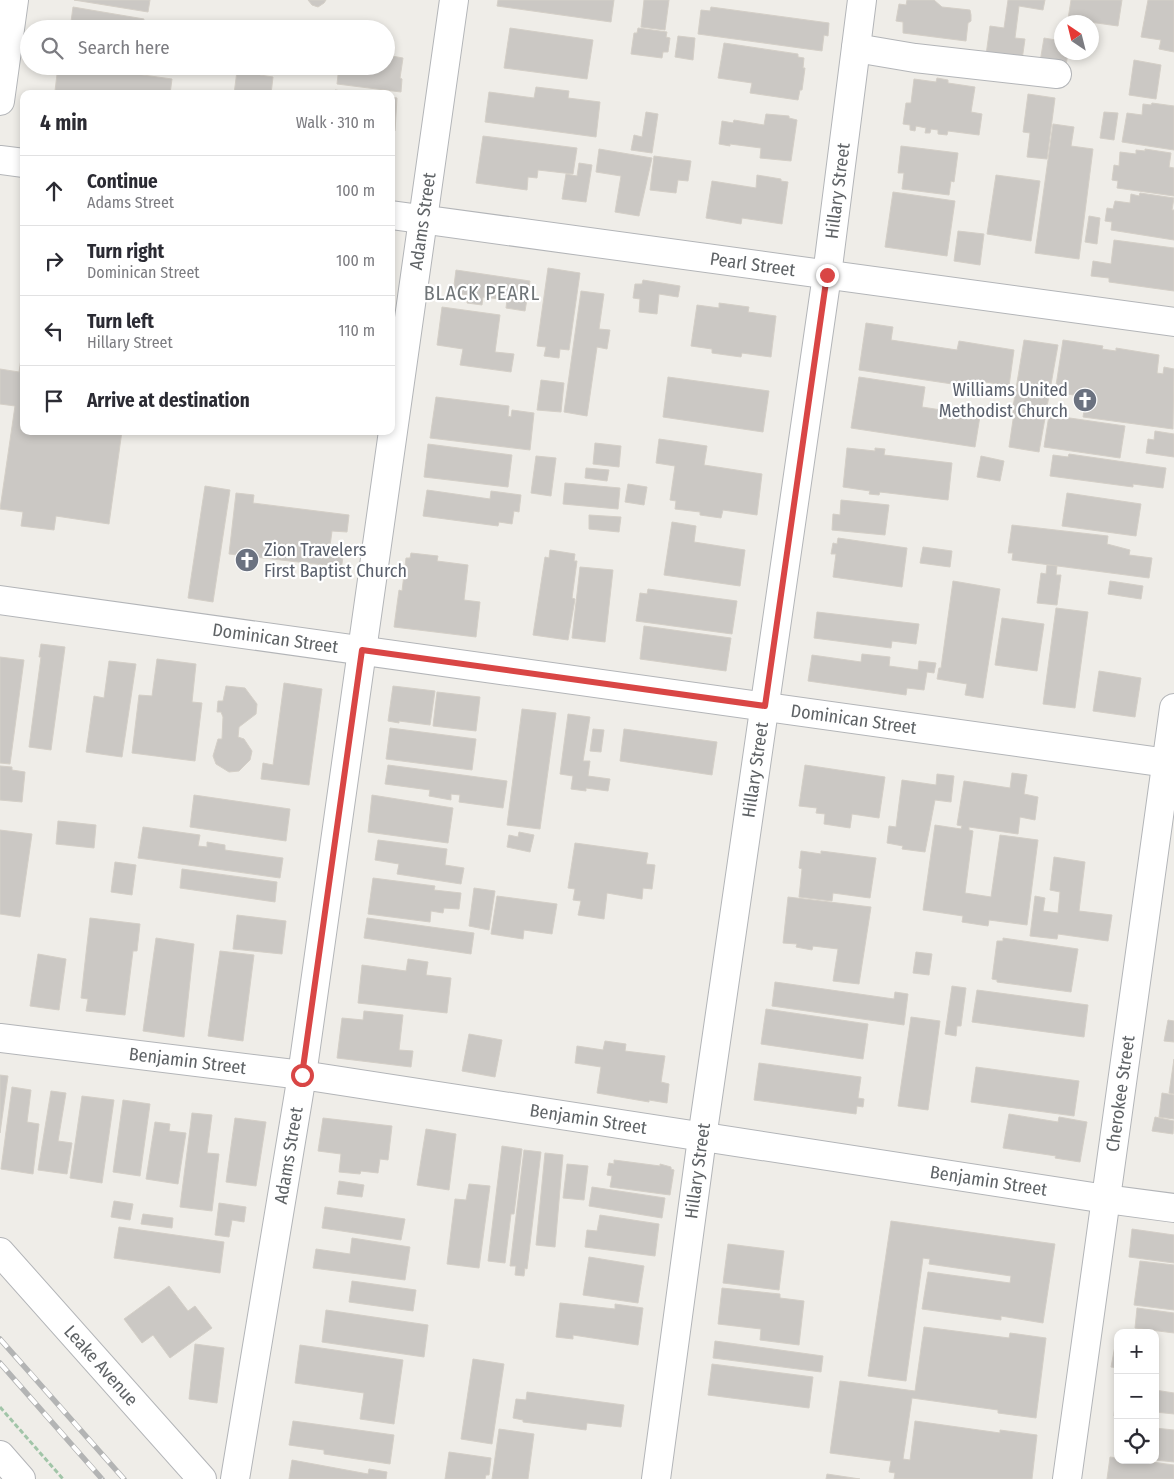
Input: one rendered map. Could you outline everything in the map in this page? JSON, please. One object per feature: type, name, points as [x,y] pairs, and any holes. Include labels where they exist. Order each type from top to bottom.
[{"type":"street","points":[[0,101],[14,0]]},
{"type":"street","name":"Adams Street","points":[[395,413],[454,0]]},
{"type":"street","name":"Hillary Street","points":[[656,1479],[702,1138],[827,275],[862,0]]},
{"type":"street","points":[[856,48],[915,58],[1057,74]]},
{"type":"street","points":[[0,160],[20,162]]},
{"type":"street","name":"Pearl Street","points":[[395,216],[1174,322]]},
{"type":"street","name":"Adams Street","points":[[235,1479],[302,1075],[392,435]]},
{"type":"street","name":"Dominican Street","points":[[0,600],[1170,763]]},
{"type":"street","name":"Cherokee Street","points":[[1067,1479],[1170,763],[1174,708]]},
{"type":"street","name":"Benjamin Street","points":[[0,1038],[302,1075],[702,1138],[1174,1208]]},
{"type":"street","name":"Leake Avenue","points":[[0,1252],[202,1479]]},
{"type":"street","points":[[0,1455],[22,1479]]},
{"type":"path","points":[[0,1407],[64,1479]]},
{"type":"building","points":[[74,0],[150,0],[148,12]]},
{"type":"building","points":[[308,0],[326,0],[318,7],[312,5]]},
{"type":"building","points":[[498,0],[614,0],[611,22],[497,6]]},
{"type":"building","points":[[644,0],[669,0],[665,30],[641,27]]},
{"type":"building","points":[[907,0],[934,0],[942,7],[970,10],[971,21],[968,23],[966,41],[903,33],[903,22],[896,21],[899,4],[906,5]]},
{"type":"building","points":[[1008,0],[1045,0],[1043,10],[1019,6],[1015,38],[1025,39],[1022,60],[986,55],[990,26],[1004,28]]},
{"type":"building","points":[[1071,0],[1122,0],[1118,26],[1099,23],[1099,15],[1069,15]]},
{"type":"building","points":[[1148,0],[1174,0],[1174,52],[1159,49],[1161,40],[1141,37]]},
{"type":"building","points":[[73,7],[144,19],[144,20],[71,20]]},
{"type":"building","points":[[711,7],[829,23],[828,36],[824,35],[822,51],[698,34],[701,10],[710,11]]},
{"type":"building","points":[[510,28],[593,40],[587,79],[504,68]]},
{"type":"building","points":[[638,28],[667,32],[666,37],[670,38],[668,52],[663,52],[662,58],[631,54],[634,33],[637,33]]},
{"type":"building","points":[[678,36],[695,38],[693,60],[675,57]]},
{"type":"building","points":[[1044,38],[1054,40],[1054,60],[1067,60],[1066,66],[1040,62]]},
{"type":"building","points":[[724,43],[798,54],[798,57],[804,58],[803,68],[805,68],[802,90],[800,90],[798,100],[750,93],[752,83],[718,78]]},
{"type":"building","points":[[395,57],[403,58],[400,78],[402,79],[401,92],[337,84],[338,75],[395,75]]},
{"type":"building","points":[[1134,60],[1161,65],[1156,99],[1129,95]]},
{"type":"building","points":[[57,75],[143,75],[172,79],[171,90],[55,90]]},
{"type":"building","points":[[236,75],[273,77],[271,90],[235,90]]},
{"type":"building","points":[[937,78],[948,80],[948,83],[975,87],[971,112],[982,114],[979,135],[948,131],[947,135],[938,134],[938,130],[931,129],[930,133],[925,133],[926,128],[916,126],[915,131],[910,130],[910,125],[903,124],[906,103],[911,103],[914,79],[936,82]]},
{"type":"building","points":[[536,87],[569,91],[568,98],[600,102],[596,137],[485,122],[489,92],[534,98]]},
{"type":"building","points":[[1028,94],[1055,98],[1047,159],[1027,157],[1030,133],[1023,132]]},
{"type":"building","points":[[395,98],[397,98],[395,131]]},
{"type":"building","points":[[1152,103],[1174,106],[1174,150],[1122,142],[1127,113],[1142,115],[1143,104],[1151,105]]},
{"type":"building","points":[[646,112],[658,114],[652,153],[631,150],[634,135],[642,137]]},
{"type":"building","points":[[1104,112],[1118,113],[1114,140],[1100,138]]},
{"type":"building","points":[[766,114],[789,116],[789,118],[797,120],[791,161],[760,158],[761,148],[719,144],[722,121],[733,123],[734,120],[764,125]]},
{"type":"building","points":[[1053,124],[1074,127],[1071,146],[1093,149],[1079,259],[1035,253]]},
{"type":"building","points":[[483,136],[577,148],[573,174],[538,170],[537,178],[528,177],[527,190],[476,183]]},
{"type":"building","points":[[901,146],[958,153],[954,182],[951,181],[949,195],[902,189],[904,173],[898,173]]},
{"type":"building","points":[[599,149],[652,158],[639,216],[615,212],[621,176],[596,172]]},
{"type":"building","points":[[1145,149],[1171,153],[1169,167],[1174,168],[1174,196],[1117,188],[1118,181],[1112,180],[1114,165],[1119,166],[1120,152],[1136,154],[1136,150],[1145,151]]},
{"type":"building","points":[[654,156],[691,161],[688,181],[678,180],[676,193],[650,190]]},
{"type":"building","points":[[579,163],[592,165],[586,202],[562,199],[566,174],[577,176]]},
{"type":"building","points":[[757,175],[788,182],[782,224],[742,218],[741,224],[706,218],[712,181],[756,188]]},
{"type":"building","points":[[996,175],[1040,181],[1031,241],[987,234]]},
{"type":"building","points":[[893,192],[955,201],[947,256],[885,247]]},
{"type":"building","points":[[1140,193],[1174,198],[1172,210],[1174,210],[1174,240],[1111,230],[1112,222],[1105,221],[1107,208],[1113,209],[1115,201],[1130,203],[1131,194],[1139,196]]},
{"type":"building","points":[[1089,216],[1100,218],[1097,244],[1085,242]]},
{"type":"building","points":[[958,231],[984,234],[980,265],[954,261]]},
{"type":"building","points":[[1114,240],[1174,248],[1174,291],[1109,282],[1109,278],[1091,276],[1093,261],[1111,264]]},
{"type":"building","points":[[548,268],[580,273],[569,350],[560,349],[559,358],[544,356],[546,347],[537,346]]},
{"type":"building","points":[[456,270],[530,281],[525,311],[506,308],[507,300],[483,297],[482,305],[467,303],[468,295],[453,293]]},
{"type":"building","points":[[643,280],[680,286],[678,297],[659,294],[657,314],[639,312],[640,299],[633,298],[635,284],[642,284]]},
{"type":"building","points":[[581,291],[604,294],[599,329],[610,330],[607,349],[597,347],[587,416],[564,412]]},
{"type":"building","points":[[719,303],[749,307],[748,312],[776,316],[771,357],[742,353],[741,357],[712,353],[712,349],[691,346],[697,305],[719,308]]},
{"type":"building","points":[[442,307],[500,315],[495,352],[514,354],[511,372],[460,365],[463,349],[437,345]]},
{"type":"building","points":[[866,323],[893,327],[891,340],[957,350],[959,341],[1014,350],[1009,386],[979,381],[979,388],[859,370]]},
{"type":"building","points":[[1024,340],[1058,345],[1039,452],[1009,447],[1014,413],[1012,413]]},
{"type":"building","points":[[1063,340],[1103,346],[1102,349],[1116,351],[1116,348],[1159,355],[1157,373],[1163,374],[1164,367],[1174,369],[1173,429],[1083,417],[1086,397],[1055,392]]},
{"type":"building","points":[[20,366],[20,435],[121,435],[109,524],[56,516],[54,530],[21,526],[23,512],[0,509],[15,406],[0,404],[0,369],[19,372]]},
{"type":"building","points":[[668,377],[769,391],[763,432],[663,417]]},
{"type":"building","points":[[859,377],[925,387],[922,407],[980,416],[975,447],[851,428]]},
{"type":"building","points":[[541,380],[564,383],[561,412],[537,410]]},
{"type":"building","points":[[436,397],[509,406],[508,416],[511,417],[512,410],[534,413],[530,450],[430,438]]},
{"type":"building","points":[[1049,415],[1125,426],[1120,458],[1044,447]]},
{"type":"building","points":[[1155,431],[1174,434],[1174,457],[1146,453],[1148,439],[1154,440]]},
{"type":"building","points":[[659,439],[707,446],[704,465],[762,474],[757,515],[723,510],[721,518],[700,515],[700,512],[675,509],[676,501],[670,500],[675,466],[656,463]]},
{"type":"building","points":[[595,443],[621,446],[619,467],[593,464]]},
{"type":"building","points":[[428,444],[512,455],[508,487],[424,477]]},
{"type":"building","points":[[847,448],[875,451],[875,448],[885,449],[884,455],[952,463],[948,500],[880,492],[879,495],[869,494],[870,491],[843,487]]},
{"type":"building","points":[[1069,454],[1166,468],[1163,488],[1133,484],[1133,487],[1050,476],[1053,455],[1068,457]]},
{"type":"building","points":[[536,456],[556,458],[551,496],[531,493]]},
{"type":"building","points":[[981,456],[1004,461],[1000,481],[977,477]]},
{"type":"building","points":[[586,468],[609,470],[607,481],[585,478]]},
{"type":"building","points":[[565,483],[620,488],[618,509],[563,504]]},
{"type":"building","points":[[628,484],[647,487],[644,505],[625,502]]},
{"type":"building","points":[[205,486],[230,490],[213,602],[188,598]]},
{"type":"building","points":[[427,490],[490,499],[491,491],[521,495],[519,512],[514,511],[512,524],[499,522],[498,526],[423,516]]},
{"type":"building","points":[[236,493],[254,495],[253,503],[349,515],[347,532],[332,531],[329,554],[343,556],[341,572],[323,570],[324,565],[229,554]]},
{"type":"building","points":[[1067,493],[1141,504],[1136,536],[1062,526]]},
{"type":"building","points":[[841,500],[889,505],[885,535],[832,530],[833,514],[840,515]]},
{"type":"building","points":[[589,515],[621,517],[619,532],[589,529]]},
{"type":"building","points":[[672,522],[696,526],[694,542],[745,550],[740,586],[664,575]]},
{"type":"building","points":[[1012,525],[1108,536],[1107,544],[1130,550],[1129,555],[1152,558],[1149,578],[1012,560],[1013,553],[1008,553]]},
{"type":"building","points":[[838,538],[907,548],[902,587],[833,577],[836,554],[831,554],[833,543],[837,544]]},
{"type":"building","points":[[923,547],[952,551],[950,567],[920,563]]},
{"type":"building","points":[[550,550],[575,554],[574,561],[577,561],[572,598],[575,599],[568,640],[533,635],[545,557],[549,558]]},
{"type":"building","points":[[411,553],[438,556],[437,561],[468,565],[464,600],[480,602],[476,637],[394,627],[399,590],[402,591],[406,558],[410,558]]},
{"type":"building","points":[[1047,565],[1057,566],[1056,575],[1061,575],[1057,605],[1037,603],[1041,573],[1046,574]]},
{"type":"building","points":[[580,567],[613,570],[605,642],[572,638]]},
{"type":"building","points":[[953,581],[1000,589],[983,698],[965,695],[967,684],[937,679],[939,668],[941,668]]},
{"type":"building","points":[[1110,581],[1143,586],[1141,599],[1108,594]]},
{"type":"building","points":[[648,589],[737,601],[732,634],[636,621],[640,593],[647,594]]},
{"type":"building","points":[[1056,608],[1088,612],[1075,708],[1043,704]]},
{"type":"building","points":[[817,612],[919,624],[916,644],[892,641],[891,648],[814,638]]},
{"type":"building","points":[[1002,618],[1044,624],[1037,671],[995,665]]},
{"type":"building","points":[[644,626],[731,638],[726,671],[640,659]]},
{"type":"building","points":[[41,644],[65,647],[51,750],[29,747],[41,657],[39,657]]},
{"type":"building","points":[[862,654],[890,657],[889,666],[918,670],[919,661],[936,663],[934,673],[927,672],[924,690],[907,688],[906,695],[808,681],[812,655],[861,662]]},
{"type":"building","points":[[0,657],[24,660],[10,764],[0,763]]},
{"type":"building","points":[[157,659],[196,664],[192,702],[202,703],[195,761],[132,753],[139,695],[152,696]]},
{"type":"building","points":[[109,661],[136,664],[122,757],[86,752],[94,696],[104,698]]},
{"type":"building","points":[[1099,671],[1141,678],[1135,717],[1093,711]]},
{"type":"building","points":[[284,683],[322,689],[309,785],[261,779],[263,763],[273,765]]},
{"type":"building","points":[[226,686],[245,688],[257,704],[256,714],[239,727],[238,737],[244,739],[252,751],[250,760],[239,771],[229,772],[216,764],[213,756],[218,739],[222,739],[223,717],[221,712],[217,712],[218,701],[223,701]]},
{"type":"building","points":[[393,686],[435,691],[430,725],[388,721]]},
{"type":"building","points":[[437,692],[480,697],[476,731],[433,726]]},
{"type":"building","points":[[522,709],[556,713],[540,829],[507,825]]},
{"type":"building","points":[[568,714],[590,717],[583,761],[590,761],[588,776],[610,779],[608,791],[586,788],[586,791],[571,789],[573,776],[560,774]]},
{"type":"building","points":[[390,728],[476,739],[472,770],[386,759]]},
{"type":"building","points":[[593,729],[604,730],[601,752],[590,751]]},
{"type":"building","points":[[624,729],[717,742],[712,775],[620,761]]},
{"type":"building","points":[[388,765],[507,781],[503,808],[459,802],[460,795],[451,794],[451,800],[429,796],[430,790],[385,784]]},
{"type":"building","points":[[805,765],[885,777],[879,818],[852,814],[850,828],[824,824],[825,814],[816,813],[817,808],[799,806]]},
{"type":"building","points":[[0,766],[12,767],[12,770],[25,772],[22,802],[0,800]]},
{"type":"building","points":[[1012,773],[1027,775],[1024,794],[1038,797],[1035,820],[1020,817],[1018,834],[969,827],[969,830],[973,831],[965,893],[991,897],[1000,835],[1038,840],[1027,925],[989,920],[988,926],[962,922],[963,916],[923,910],[935,825],[961,829],[962,826],[957,825],[964,781],[1010,788]]},
{"type":"building","points":[[937,774],[954,776],[951,802],[935,800],[925,852],[902,849],[903,846],[887,843],[889,826],[896,827],[902,780],[936,785]]},
{"type":"building","points":[[194,795],[290,809],[286,841],[190,827]]},
{"type":"building","points":[[372,795],[453,808],[448,843],[368,832]]},
{"type":"building","points":[[58,821],[96,825],[94,848],[56,844]]},
{"type":"building","points":[[143,827],[200,835],[198,846],[207,847],[207,842],[225,845],[225,850],[283,858],[280,878],[138,858]]},
{"type":"building","points":[[0,830],[32,834],[20,917],[0,914]]},
{"type":"building","points":[[519,832],[534,835],[530,852],[507,847],[509,835],[518,837]]},
{"type":"building","points":[[378,840],[447,849],[445,865],[464,868],[461,884],[397,874],[399,864],[375,860]]},
{"type":"building","points":[[575,843],[648,853],[646,864],[655,865],[652,889],[643,888],[642,899],[607,893],[604,919],[578,915],[581,901],[573,900],[575,889],[568,888]]},
{"type":"building","points":[[801,851],[821,854],[821,851],[876,858],[870,898],[833,893],[832,901],[799,897],[802,869],[799,868]]},
{"type":"building","points":[[1054,857],[1085,862],[1079,911],[1112,915],[1108,941],[1058,934],[1057,939],[1030,936],[1035,896],[1045,898],[1043,911],[1058,913],[1060,892],[1050,890]]},
{"type":"building","points":[[115,862],[136,865],[132,895],[111,892]]},
{"type":"building","points":[[182,869],[277,882],[275,902],[180,888]]},
{"type":"building","points":[[373,878],[435,886],[434,890],[461,893],[459,909],[444,908],[443,913],[431,911],[430,922],[368,914]]},
{"type":"building","points":[[474,888],[495,891],[489,930],[469,926]]},
{"type":"building","points":[[497,896],[557,904],[552,934],[524,930],[523,939],[491,934]]},
{"type":"building","points":[[788,897],[871,907],[859,984],[833,981],[838,949],[813,946],[812,950],[796,947],[797,944],[783,943]]},
{"type":"building","points":[[237,915],[286,921],[282,954],[233,949]]},
{"type":"building","points":[[90,918],[140,924],[137,951],[133,951],[125,1015],[86,1011],[88,999],[81,998]]},
{"type":"building","points":[[367,918],[474,933],[471,954],[364,938]]},
{"type":"building","points":[[156,938],[194,944],[184,1037],[143,1031]]},
{"type":"building","points":[[1003,938],[1078,949],[1071,992],[997,982],[997,980],[992,979],[997,941],[1003,941]]},
{"type":"building","points":[[220,951],[254,955],[243,1041],[208,1036]]},
{"type":"building","points":[[916,952],[932,954],[929,975],[913,973]]},
{"type":"building","points":[[38,954],[66,959],[59,1010],[30,1006]]},
{"type":"building","points":[[408,959],[428,962],[426,975],[451,978],[447,1013],[358,1003],[362,965],[406,971]]},
{"type":"building","points":[[775,982],[894,999],[895,992],[908,994],[904,1025],[772,1006]]},
{"type":"building","points":[[952,986],[966,988],[961,1026],[957,1026],[956,1036],[945,1034]]},
{"type":"building","points":[[977,990],[1088,1005],[1084,1037],[972,1022]]},
{"type":"building","points":[[766,1009],[868,1024],[863,1059],[761,1044]]},
{"type":"building","points":[[364,1011],[403,1015],[399,1050],[413,1051],[411,1067],[337,1058],[342,1018],[363,1020]]},
{"type":"building","points":[[911,1017],[940,1021],[928,1110],[898,1106]]},
{"type":"building","points":[[1168,1020],[1174,1021],[1174,1042],[1164,1041]]},
{"type":"building","points":[[469,1034],[502,1040],[495,1077],[462,1071]]},
{"type":"building","points":[[605,1041],[626,1044],[625,1051],[665,1056],[661,1082],[669,1084],[667,1103],[649,1100],[649,1102],[597,1093],[601,1067],[575,1063],[577,1046],[603,1050]]},
{"type":"building","points":[[1174,1059],[1174,1094],[1169,1093]]},
{"type":"building","points":[[759,1063],[861,1077],[858,1098],[864,1099],[863,1107],[857,1106],[856,1114],[754,1100]]},
{"type":"building","points":[[976,1067],[1079,1081],[1074,1116],[971,1102]]},
{"type":"building","points":[[0,1075],[8,1076],[0,1133]]},
{"type":"building","points":[[12,1087],[31,1090],[27,1122],[39,1124],[33,1174],[1,1169]]},
{"type":"building","points":[[51,1091],[66,1093],[58,1141],[72,1143],[67,1174],[38,1170]]},
{"type":"building","points":[[1162,1093],[1174,1095],[1174,1119],[1159,1117]]},
{"type":"building","points":[[82,1096],[114,1100],[102,1183],[70,1178]]},
{"type":"building","points":[[123,1100],[150,1104],[140,1176],[113,1172]]},
{"type":"building","points":[[192,1113],[212,1115],[207,1153],[219,1154],[212,1211],[180,1207]]},
{"type":"building","points":[[1009,1114],[1058,1122],[1059,1117],[1087,1122],[1080,1162],[1055,1158],[1056,1156],[1003,1148]]},
{"type":"building","points":[[1155,1117],[1174,1121],[1173,1134],[1152,1131]]},
{"type":"building","points":[[235,1118],[266,1122],[256,1186],[226,1182]]},
{"type":"building","points":[[323,1118],[392,1126],[388,1160],[380,1159],[378,1173],[361,1171],[360,1174],[339,1172],[341,1154],[318,1151]]},
{"type":"building","points":[[155,1122],[170,1124],[169,1131],[186,1133],[178,1184],[146,1179]]},
{"type":"building","points":[[426,1129],[456,1134],[449,1190],[417,1185]]},
{"type":"building","points":[[502,1146],[522,1149],[514,1214],[511,1214],[505,1263],[488,1261]]},
{"type":"building","points":[[524,1150],[541,1152],[527,1269],[525,1268],[524,1276],[515,1275],[516,1266],[510,1266]]},
{"type":"building","points":[[545,1153],[563,1155],[555,1247],[536,1245]]},
{"type":"building","points":[[614,1160],[660,1166],[660,1164],[671,1167],[674,1170],[670,1195],[610,1187],[612,1176],[607,1175],[609,1163],[614,1164]]},
{"type":"building","points":[[567,1164],[588,1166],[584,1200],[563,1198]]},
{"type":"building","points":[[339,1181],[364,1185],[362,1197],[337,1194]]},
{"type":"building","points":[[469,1184],[490,1186],[479,1268],[447,1264],[455,1199],[466,1200]]},
{"type":"building","points":[[592,1187],[665,1198],[662,1218],[589,1206]]},
{"type":"building","points":[[114,1201],[133,1204],[130,1220],[111,1217]]},
{"type":"building","points":[[219,1203],[246,1207],[244,1222],[232,1220],[229,1237],[215,1235]]},
{"type":"building","points":[[325,1207],[405,1219],[401,1240],[322,1228]]},
{"type":"building","points":[[143,1214],[173,1218],[172,1228],[141,1224]]},
{"type":"building","points":[[600,1215],[659,1224],[655,1256],[585,1247],[587,1230],[597,1231]]},
{"type":"building","points":[[891,1221],[1055,1244],[1043,1323],[1001,1316],[1001,1320],[922,1309],[928,1272],[1010,1283],[1011,1276],[929,1264],[930,1259],[923,1258],[906,1381],[868,1376]]},
{"type":"building","points":[[119,1227],[224,1242],[220,1273],[114,1258]]},
{"type":"building","points":[[1132,1229],[1174,1235],[1174,1263],[1129,1257]]},
{"type":"building","points":[[352,1238],[410,1247],[405,1280],[313,1268],[316,1249],[350,1254]]},
{"type":"building","points":[[728,1244],[784,1251],[779,1290],[723,1283]]},
{"type":"building","points":[[589,1257],[644,1266],[638,1303],[583,1295]]},
{"type":"building","points":[[1140,1261],[1174,1265],[1174,1310],[1134,1305]]},
{"type":"building","points":[[352,1281],[416,1290],[413,1311],[349,1302]]},
{"type":"building","points":[[169,1286],[188,1311],[195,1306],[212,1328],[170,1358],[153,1335],[142,1343],[124,1319]]},
{"type":"building","points":[[722,1288],[780,1294],[780,1298],[804,1301],[799,1345],[760,1340],[761,1329],[718,1324]]},
{"type":"building","points":[[560,1303],[615,1309],[615,1304],[643,1308],[638,1345],[573,1335],[573,1339],[556,1337]]},
{"type":"building","points":[[1137,1308],[1174,1313],[1174,1333],[1159,1331],[1159,1329],[1135,1328]]},
{"type":"building","points":[[326,1310],[428,1325],[424,1357],[322,1342]]},
{"type":"building","points":[[924,1327],[1009,1338],[1010,1333],[1046,1338],[1036,1418],[998,1413],[998,1410],[912,1398],[903,1459],[910,1460],[915,1421],[1000,1433],[1000,1430],[1037,1435],[1032,1479],[894,1479],[895,1473],[889,1472],[891,1461],[830,1453],[840,1381],[915,1391]]},
{"type":"building","points":[[715,1341],[823,1356],[821,1372],[713,1358]]},
{"type":"building","points":[[195,1344],[224,1348],[217,1403],[189,1399]]},
{"type":"building","points":[[300,1345],[403,1360],[394,1424],[360,1419],[364,1393],[295,1383]]},
{"type":"building","points":[[1114,1351],[1114,1367],[1111,1367]]},
{"type":"building","points":[[473,1359],[504,1364],[492,1444],[461,1439]]},
{"type":"building","points":[[712,1364],[813,1377],[809,1408],[708,1395]]},
{"type":"building","points":[[1159,1391],[1174,1393],[1174,1414],[1159,1412]]},
{"type":"building","points":[[527,1392],[624,1405],[621,1427],[587,1423],[586,1430],[523,1422],[523,1420],[513,1418],[516,1399],[526,1400]]},
{"type":"building","points":[[293,1421],[394,1435],[390,1464],[324,1454],[324,1450],[289,1445]]},
{"type":"building","points":[[1159,1428],[1174,1430],[1174,1462],[1159,1460]]},
{"type":"building","points":[[499,1429],[534,1434],[528,1479],[492,1479]]},
{"type":"building","points":[[449,1452],[491,1458],[489,1475],[486,1475],[485,1479],[445,1479]]},
{"type":"building","points":[[1110,1457],[1114,1458],[1114,1464],[1159,1463],[1174,1465],[1174,1479],[1107,1479]]},
{"type":"building","points":[[292,1460],[368,1474],[369,1469],[387,1472],[386,1479],[289,1479]]},
{"type":"building","points":[[827,1474],[860,1479],[826,1479]]},
{"type":"railway","points":[[0,1339],[124,1479]]},
{"type":"railway","points":[[0,1363],[102,1479]]},
{"type":"place","name":"Williams United Methodist Church","points":[[1085,400]]},
{"type":"place","name":"Zion Travelers First Baptist Church","points":[[247,560]]},
{"type":"district","name":"BLACK PEARL","points":[[482,293]]},
{"type":"route","points":[[302,1075],[362,650],[765,706],[827,275]]}]
